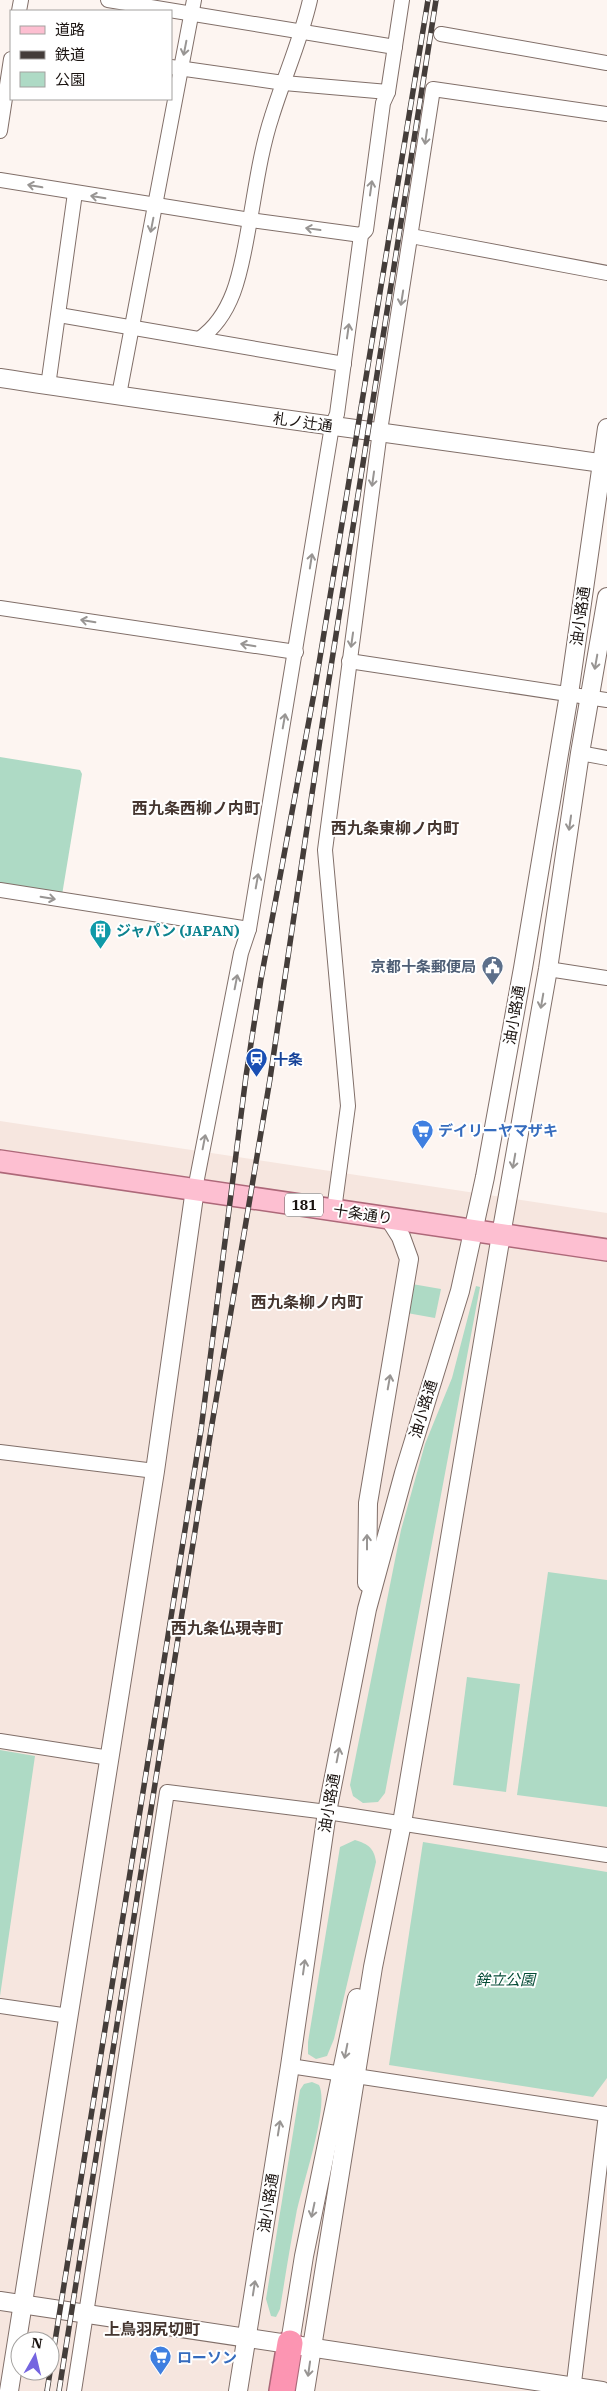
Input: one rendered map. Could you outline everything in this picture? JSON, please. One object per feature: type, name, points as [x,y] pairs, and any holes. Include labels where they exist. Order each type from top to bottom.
[{"type":"highway","points":[[282,2391],[301,2345]]},
{"type":"main road","name":"十条通り","points":[[0,1161],[607,1250]]},
{"type":"street","points":[[108,0],[193,7],[303,32],[394,47]]},
{"type":"street","points":[[199,339],[211,331],[231,297],[241,272],[271,117],[303,32],[310,0]]},
{"type":"street","points":[[9,2391],[155,1471],[195,1190],[241,953],[249,929],[332,426],[337,414],[361,235],[366,230],[383,103],[388,92],[402,0]]},
{"type":"street","points":[[172,93],[176,67],[193,7]]},
{"type":"street","points":[[441,34],[607,63]]},
{"type":"street","points":[[0,131],[10,66]]},
{"type":"street","points":[[176,67],[284,83],[388,92]]},
{"type":"street","points":[[334,1210],[348,1106],[325,850],[380,431],[412,236],[433,89],[607,114]]},
{"type":"street","points":[[119,395],[155,206],[171,100]]},
{"type":"street","points":[[0,180],[155,206],[361,235]]},
{"type":"street","points":[[48,386],[76,193]]},
{"type":"street","points":[[412,236],[607,273]]},
{"type":"street","points":[[59,315],[344,364]]},
{"type":"street","name":"札ノ辻通","points":[[0,378],[604,463]]},
{"type":"street","name":"油小路通","points":[[238,2391],[290,2066],[327,1812],[367,1608],[406,1464],[460,1291],[473,1230],[523,968],[569,694],[604,463],[607,428]]},
{"type":"street","name":"油小路通","points":[[301,2345],[304,2256],[349,2075],[402,1823],[501,1235],[548,969],[580,753],[598,698],[607,597]]},
{"type":"street","points":[[0,608],[296,652]]},
{"type":"street","points":[[349,661],[598,698]]},
{"type":"street","points":[[580,753],[607,758]]},
{"type":"street","points":[[0,890],[249,929]]},
{"type":"street","points":[[548,969],[607,978]]},
{"type":"street","points":[[367,1608],[368,1503],[408,1259],[401,1237],[389,1218]]},
{"type":"street","points":[[0,1452],[155,1471]]},
{"type":"street","points":[[0,1741],[110,1758]]},
{"type":"street","points":[[74,2391],[167,1792],[327,1812],[607,1855]]},
{"type":"street","points":[[0,2006],[69,2016]]},
{"type":"street","points":[[290,2066],[606,2114],[573,2389]]},
{"type":"street","points":[[0,2301],[246,2336],[573,2389],[602,2391]]},
{"type":"street","points":[[301,2345],[305,2391]]},
{"type":"shaded area","points":[[0,1121],[607,1213],[607,2391],[0,2391]]},
{"type":"green space","points":[[0,757],[80,770],[82,774],[62,895],[0,885]]},
{"type":"green space","points":[[412,1284],[441,1289],[435,1318],[407,1313]]},
{"type":"green space","points":[[476,1286],[480,1287],[385,1793],[378,1802],[363,1803],[353,1796],[350,1785],[401,1530],[425,1444],[452,1378]]},
{"type":"green space","points":[[548,1572],[607,1580],[607,1807],[517,1795]]},
{"type":"green space","points":[[467,1677],[520,1684],[506,1792],[453,1785]]},
{"type":"green space","points":[[0,1750],[35,1756],[0,1996]]},
{"type":"green space","points":[[355,1840],[370,1847],[376,1862],[334,2039],[327,2056],[316,2059],[308,2054],[308,2042],[340,1847]]},
{"type":"green space","name":"鉾立公園","points":[[423,1842],[607,1872],[607,2078],[593,2097],[389,2065]]},
{"type":"green space","points":[[312,2082],[319,2085],[321,2110],[314,2148],[296,2215],[280,2309],[276,2317],[271,2316],[266,2299],[300,2090],[304,2084]]},
{"type":"railway","points":[[47,2391],[201,1430],[246,1076],[261,979],[315,688],[428,0]]},
{"type":"railway","points":[[59,2391],[211,1430],[270,1079],[327,692],[436,0]]},
{"type":"place","name":"ジャパン (JAPAN)","points":[[100,949]]},
{"type":"place","name":"京都十条郵便局","points":[[492,985]]},
{"type":"place","name":"十条","points":[[257,1078]]},
{"type":"place","name":"デイリーヤマザキ","points":[[422,1149]]},
{"type":"place","name":"ローソン","points":[[161,2376]]},
{"type":"district","name":"西九条西柳ノ内町","points":[[196,808]]},
{"type":"district","name":"西九条東柳ノ内町","points":[[395,828]]},
{"type":"district","name":"西九条柳ノ内町","points":[[307,1302]]},
{"type":"district","name":"西九条仏現寺町","points":[[227,1628]]},
{"type":"district","name":"上鳥羽尻切町","points":[[152,2329]]}]
